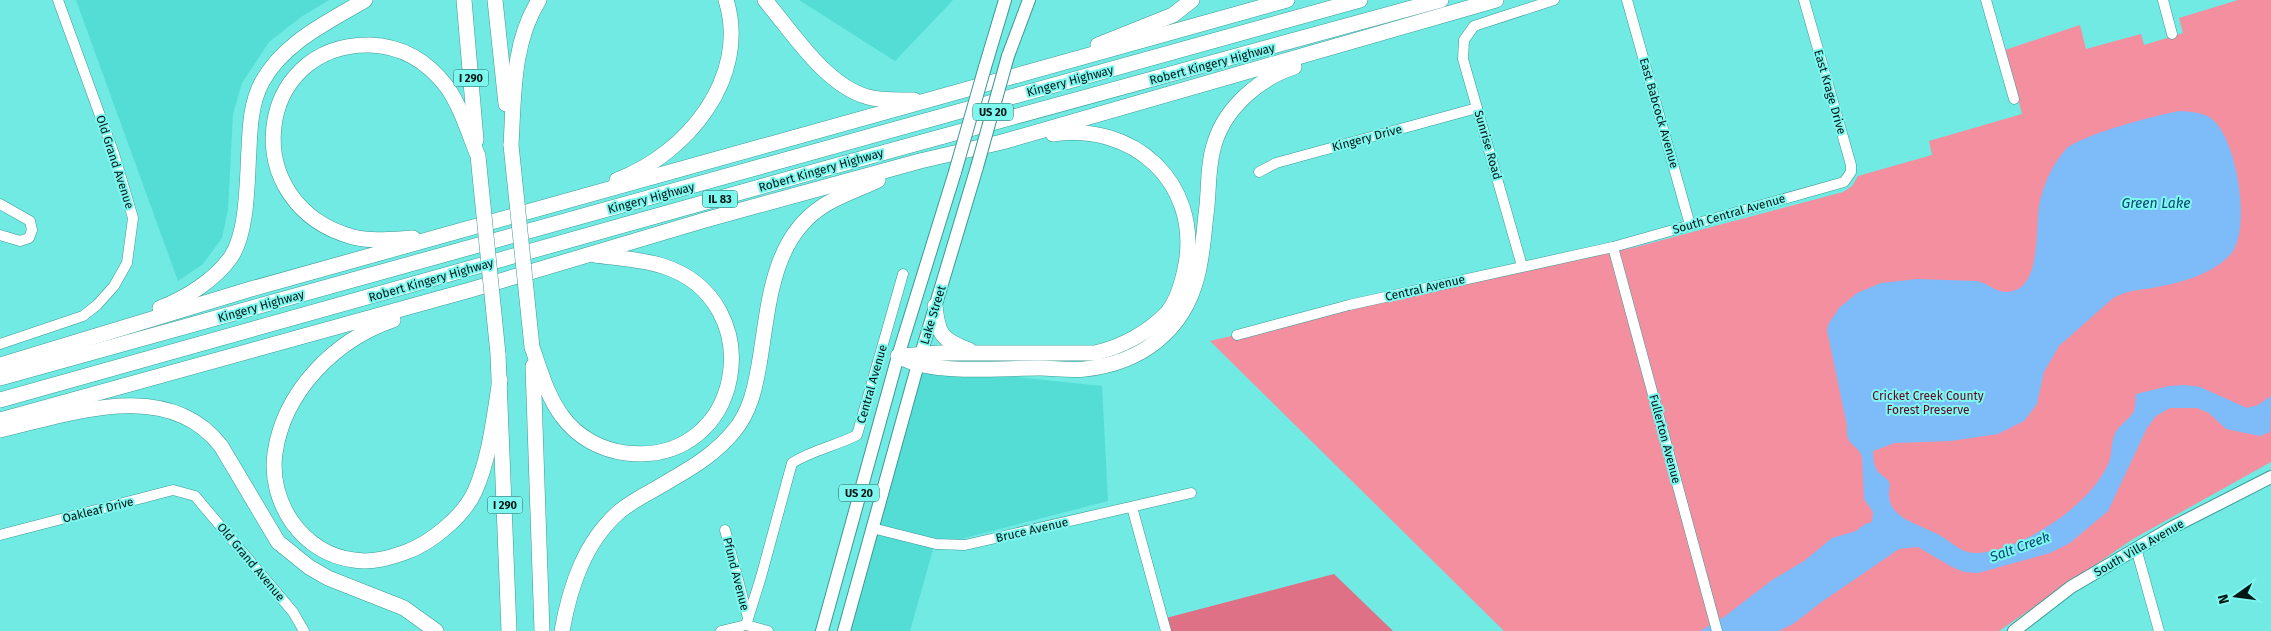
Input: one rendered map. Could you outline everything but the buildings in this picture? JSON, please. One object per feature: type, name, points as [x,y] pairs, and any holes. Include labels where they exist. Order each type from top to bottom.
[{"type":"highway","points":[[0,364],[33,348],[167,306],[186,296],[214,276],[232,256],[240,232],[246,192],[251,114],[262,83],[280,57],[304,37],[365,0]]},
{"type":"highway","name":"I 290","points":[[464,0],[500,380],[509,631]]},
{"type":"highway","name":"I 290","points":[[495,0],[532,347],[536,408],[542,631]]},
{"type":"highway","points":[[511,145],[518,56],[527,21],[539,0]]},
{"type":"highway","points":[[538,211],[557,201],[642,170],[671,150],[682,139],[703,115],[715,96],[728,61],[732,28],[726,0]]},
{"type":"highway","points":[[765,0],[827,72],[841,84],[868,97],[928,101]]},
{"type":"highway","points":[[1028,73],[1173,15],[1192,0]]},
{"type":"highway","points":[[0,364],[251,289],[538,211],[1287,0]]},
{"type":"highway","name":"Kingery Highway","points":[[0,378],[1360,0]]},
{"type":"highway","name":"Robert Kingery Highway","points":[[0,400],[820,170],[1441,0]]},
{"type":"highway","points":[[0,420],[470,290],[589,254],[920,161],[1002,142],[1491,2]]},
{"type":"highway","points":[[898,356],[920,359],[950,367],[1084,369],[1114,363],[1135,355],[1160,341],[1181,316],[1198,278],[1214,144],[1226,118],[1234,108],[1260,84],[1288,69],[1491,2]]},
{"type":"highway","points":[[440,237],[356,238],[326,227],[303,209],[285,188],[275,161],[273,128],[282,97],[299,74],[318,59],[331,53],[364,45],[397,49],[422,62],[448,89],[478,156]]},
{"type":"highway","points":[[920,359],[975,353],[1095,353],[1108,350],[1142,334],[1168,312],[1183,283],[1188,251],[1185,215],[1176,193],[1154,163],[1132,146],[1110,137],[1082,132],[1002,142]]},
{"type":"highway","points":[[562,631],[567,606],[581,565],[588,550],[607,524],[634,502],[717,450],[742,420],[754,390],[779,260],[792,235],[803,222],[824,206],[920,161]]},
{"type":"highway","points":[[532,347],[547,389],[563,418],[587,440],[602,448],[637,454],[670,450],[698,434],[718,411],[730,382],[732,349],[723,320],[706,295],[680,274],[664,266],[589,254]]},
{"type":"highway","points":[[470,290],[428,308],[374,326],[340,348],[308,380],[285,417],[275,454],[278,492],[283,508],[293,524],[316,546],[330,554],[354,560],[385,560],[423,545],[451,523],[475,492],[488,447],[500,380]]},
{"type":"highway","points":[[936,306],[939,330],[943,337],[956,346],[975,353]]},
{"type":"highway","points":[[0,430],[96,408],[114,406],[154,407],[183,415],[210,432],[221,446],[278,542],[289,552],[328,578],[404,608],[436,631]]},
{"type":"main road","name":"Lake Street","points":[[822,631],[898,356],[1005,0]]},
{"type":"main road","name":"Lake Street","points":[[844,631],[920,359],[1008,56],[1029,0]]},
{"type":"main road","name":"South Villa Avenue","points":[[2014,631],[2070,587],[2136,548],[2271,476]]},
{"type":"street","name":"Old Grand Avenue","points":[[0,344],[83,316],[114,286],[127,263],[133,218],[114,154],[58,0]]},
{"type":"street","name":"Sunrise Road","points":[[1522,266],[1464,59],[1464,40],[1474,26],[1554,0]]},
{"type":"street","name":"East Babcock Avenue","points":[[1627,0],[1690,225]]},
{"type":"street","name":"East Krage Drive","points":[[1804,0],[1850,165],[1851,172],[1844,182]]},
{"type":"street","points":[[1986,0],[2014,99]]},
{"type":"street","points":[[2163,0],[2172,34]]},
{"type":"street","name":"Kingery Drive","points":[[1259,172],[1276,163],[1477,108]]},
{"type":"street","name":"South Central Avenue","points":[[1613,247],[1844,182]]},
{"type":"street","points":[[0,204],[30,221],[32,230],[30,238],[20,241],[0,235]]},
{"type":"street","name":"Central Avenue","points":[[1237,335],[1349,305],[1613,247]]},
{"type":"street","name":"Fullerton Avenue","points":[[1613,247],[1717,631]]},
{"type":"street","name":"Central Avenue","points":[[747,622],[792,462],[806,454],[857,436],[902,274]]},
{"type":"street","name":"Oakleaf Drive","points":[[0,535],[173,490],[195,496]]},
{"type":"street","name":"Bruce Avenue","points":[[872,528],[936,544],[965,544],[1192,493]]},
{"type":"street","name":"Old Grand Avenue","points":[[195,496],[293,612],[304,631]]},
{"type":"street","points":[[1132,507],[1166,631]]},
{"type":"street","name":"Pfund Avenue","points":[[725,530],[747,622]]},
{"type":"street","points":[[2136,548],[2159,631]]},
{"type":"street","points":[[721,631],[747,622],[768,631]]},
{"type":"shaded area","points":[[76,0],[329,0],[301,17],[269,42],[242,83],[233,114],[228,209],[222,238],[203,264],[178,281]]},
{"type":"shaded area","points":[[799,0],[953,0],[895,61]]},
{"type":"shaded area","points":[[921,367],[1102,386],[1108,501],[934,546],[910,631],[847,631]]},
{"type":"shaded area","points":[[1334,574],[1393,631],[1170,631],[1166,618]]},
{"type":"green space","name":"Cricket Creek County Forest Preserve","points":[[2238,0],[2271,0],[2271,462],[2133,539],[1999,631],[1504,631],[1210,341],[1459,283],[1636,247],[1843,192],[1852,186],[1858,176],[1932,155],[1929,141],[2022,114],[2005,50],[2080,25],[2086,49],[2141,34],[2144,45],[2183,33],[2179,18]]},
{"type":"water","name":"Green Lake","points":[[2180,111],[2198,113],[2209,117],[2222,131],[2229,146],[2235,166],[2241,208],[2240,228],[2236,244],[2229,256],[2212,269],[2193,278],[2126,293],[2112,299],[2059,346],[2044,372],[2037,404],[2024,421],[1998,434],[1951,441],[1895,443],[1873,451],[1874,463],[1877,471],[1888,480],[1890,485],[1889,496],[1897,513],[1941,536],[1961,549],[1975,553],[1993,551],[2033,535],[2071,509],[2087,494],[2100,478],[2109,462],[2113,439],[2120,426],[2133,413],[2136,394],[2169,386],[2185,385],[2200,387],[2247,408],[2258,405],[2271,396],[2270,432],[2260,436],[2226,429],[2209,413],[2197,408],[2170,408],[2156,416],[2147,428],[2108,511],[2070,543],[2050,553],[1978,573],[1964,572],[1952,567],[1918,547],[1899,549],[1793,624],[1779,631],[1700,631],[1724,617],[1772,580],[1804,561],[1832,538],[1856,531],[1865,524],[1872,522],[1873,512],[1864,499],[1862,457],[1848,438],[1827,330],[1829,323],[1839,308],[1857,293],[1881,283],[1917,279],[1977,281],[2002,292],[2017,289],[2026,282],[2032,270],[2037,241],[2040,201],[2050,174],[2065,150],[2085,138],[2101,132],[2155,116]]},
{"type":"water label","name":"Salt Creek","points":[[2020,547]]}]
